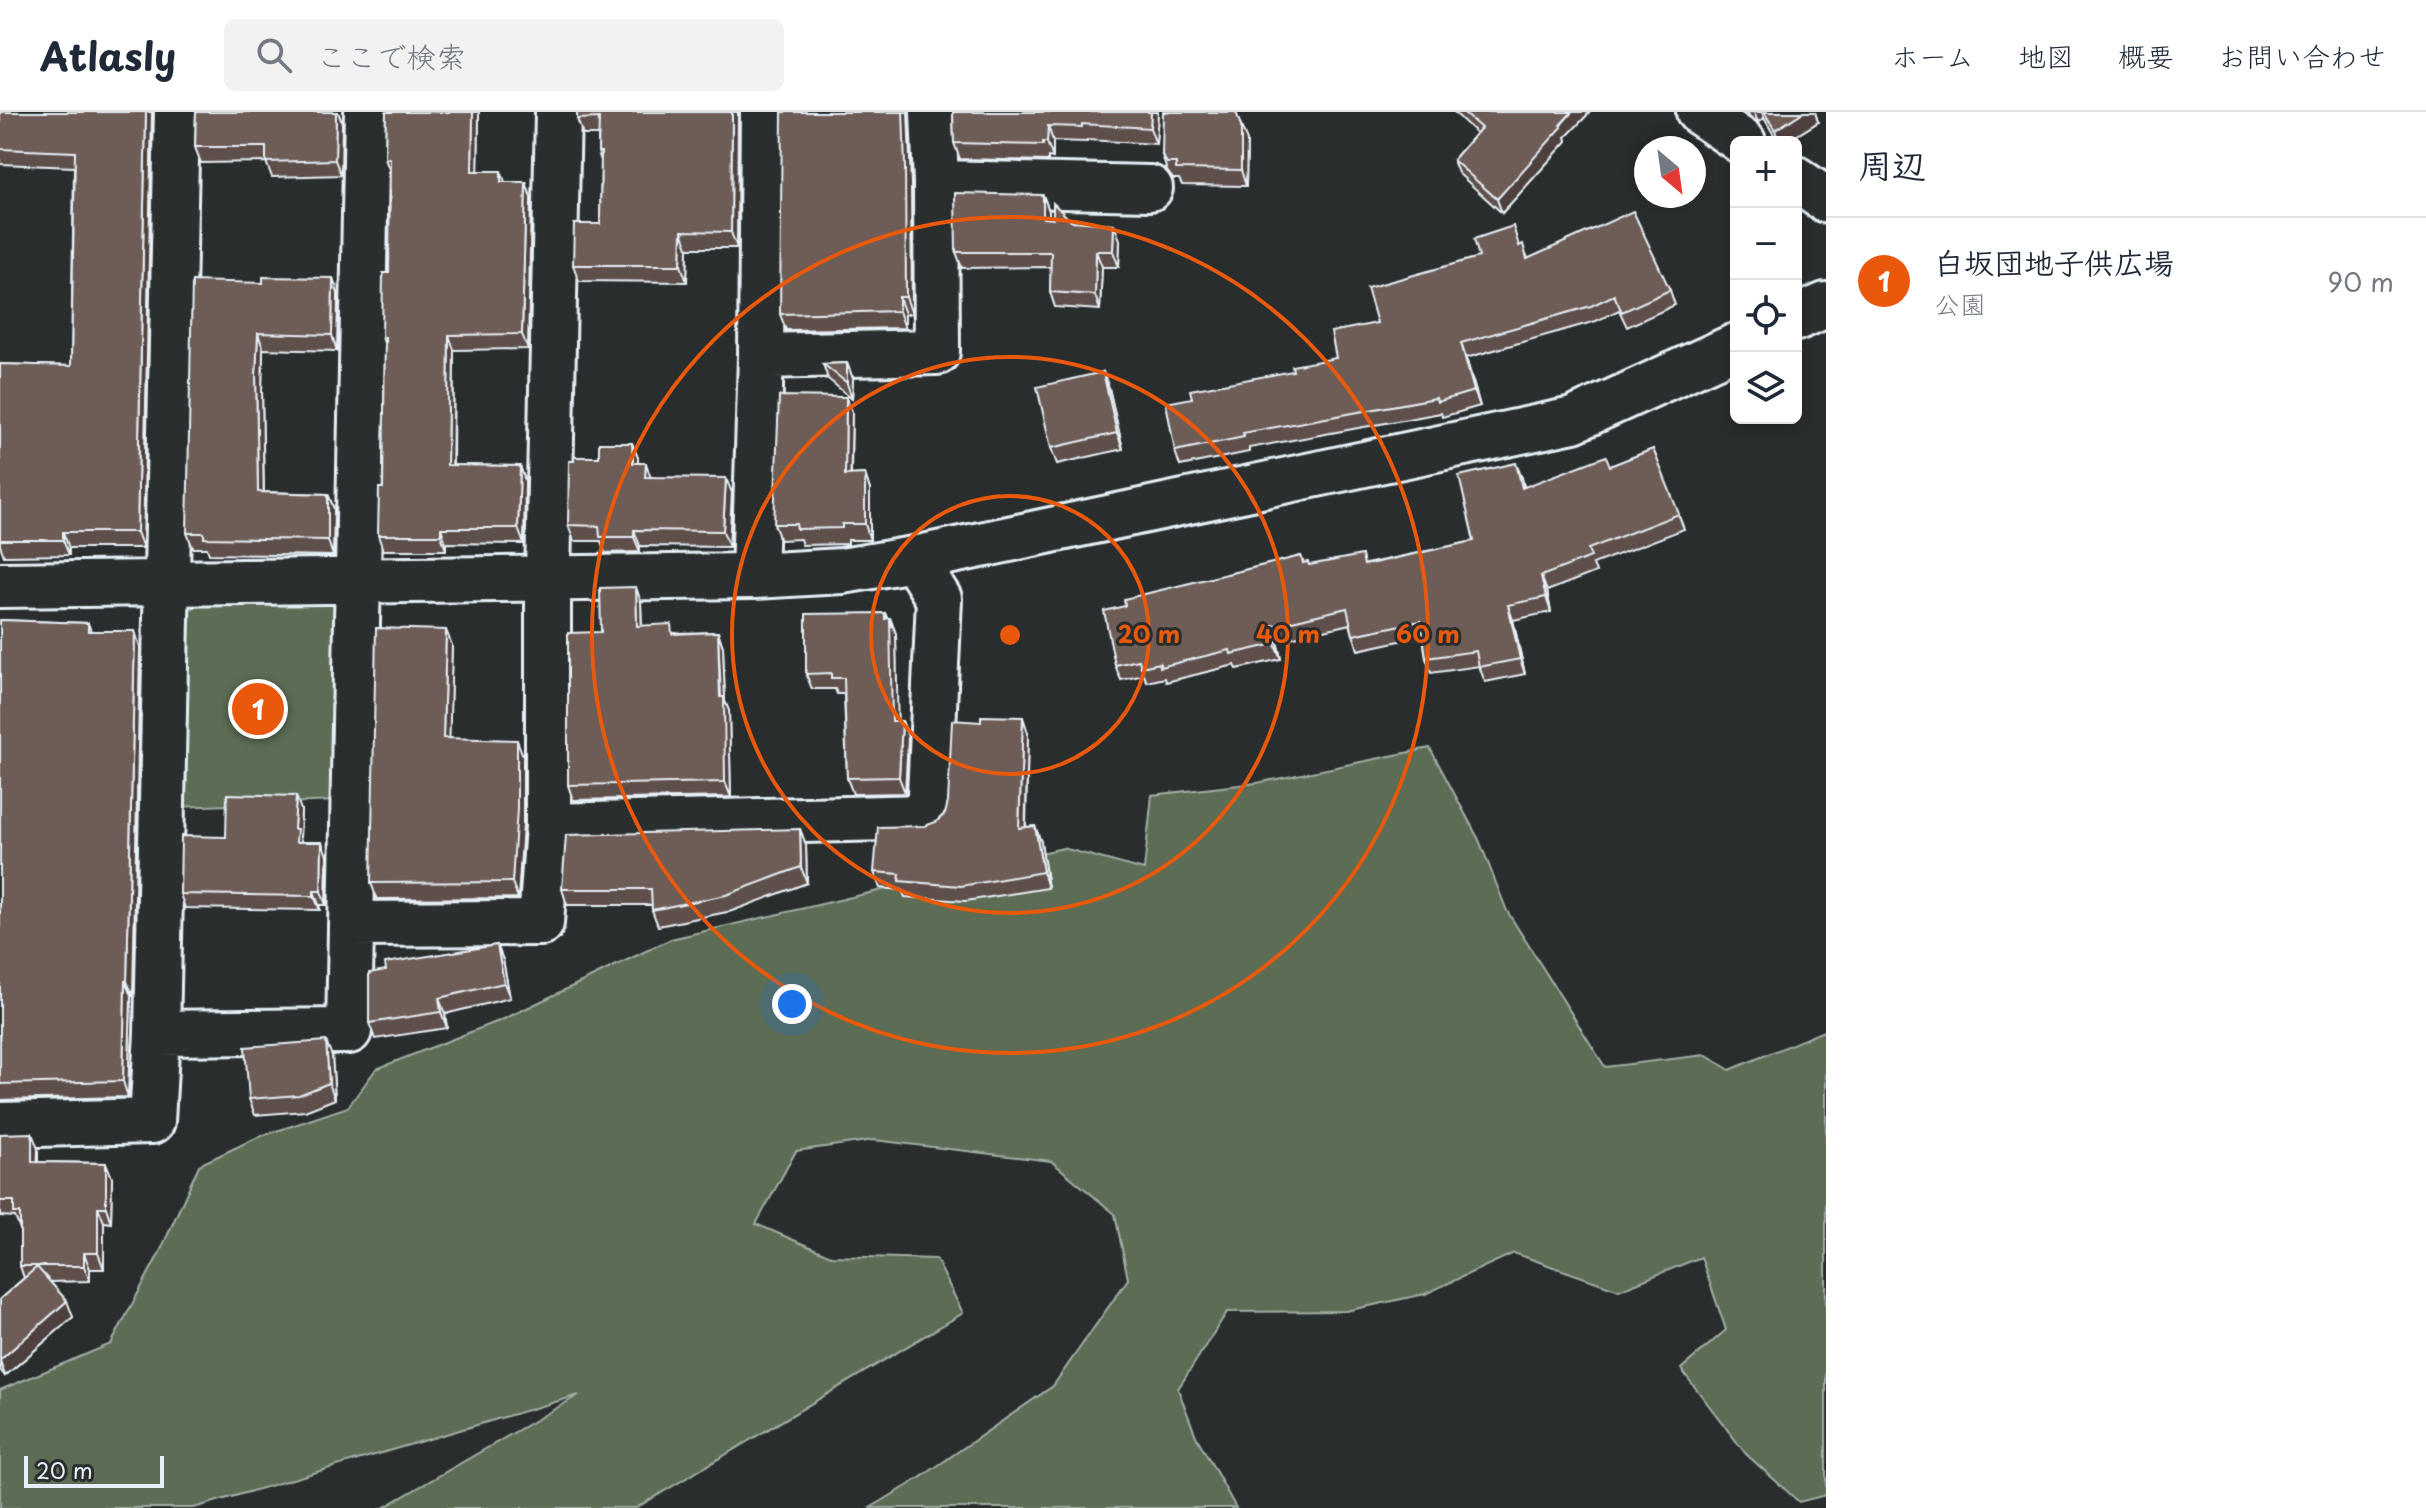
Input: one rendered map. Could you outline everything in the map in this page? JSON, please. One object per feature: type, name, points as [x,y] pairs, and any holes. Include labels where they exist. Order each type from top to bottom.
[{"type":"street","points":[[0,1125],[152,1121],[157,1033],[177,112]]},
{"type":"street","points":[[157,1033],[349,1031],[367,112]]},
{"type":"street","points":[[351,924],[541,923],[548,826],[548,577],[558,112]]},
{"type":"street","points":[[754,576],[761,356],[763,112]]},
{"type":"street","points":[[761,356],[937,352],[933,112]]},
{"type":"street","points":[[1699,112],[1734,136]]},
{"type":"street","points":[[936,183],[1150,188]]},
{"type":"street","points":[[1802,183],[1826,200]]},
{"type":"street","points":[[1802,315],[1826,305]]},
{"type":"street","points":[[0,585],[754,576],[842,571],[914,559],[1573,420],[1730,349]]},
{"type":"street","points":[[548,826],[929,817],[939,599],[914,559]]},
{"type":"green space","points":[[334,601],[342,614],[337,801],[176,807],[176,616],[201,605]]},
{"type":"green space","points":[[1430,748],[1479,840],[1507,911],[1605,1067],[1705,1055],[1730,1070],[1826,1030],[1826,1495],[1799,1502],[1746,1454],[1681,1369],[1726,1330],[1701,1257],[1619,1290],[1514,1253],[1425,1294],[1346,1311],[1227,1312],[1178,1389],[1196,1436],[1236,1508],[870,1508],[917,1480],[1053,1386],[1128,1279],[1115,1214],[1051,1161],[874,1140],[796,1151],[756,1224],[831,1256],[936,1259],[963,1313],[636,1508],[383,1508],[579,1395],[194,1508],[0,1508],[0,1390],[111,1344],[160,1252],[199,1165],[256,1138],[348,1107],[376,1069],[504,1019],[671,939],[1063,848],[1144,870],[1152,795],[1257,783]]},
{"type":"building","points":[[0,112],[146,112],[137,532],[63,532],[63,540],[0,540],[0,364],[71,366],[75,152],[0,149]]},
{"type":"building","points":[[196,112],[336,112],[335,160],[266,162],[266,147],[195,147]]},
{"type":"building","points":[[386,112],[473,112],[472,171],[501,171],[501,182],[526,182],[522,334],[449,335],[447,465],[520,466],[518,528],[441,528],[441,535],[378,535],[379,488],[383,488],[383,273],[389,273],[390,158],[385,159]]},
{"type":"building","points":[[577,112],[732,112],[731,232],[682,231],[681,265],[573,265],[574,224],[600,224],[599,118],[577,119]]},
{"type":"building","points":[[782,112],[903,112],[906,297],[899,297],[899,311],[780,314]]},
{"type":"building","points":[[953,112],[1151,112],[1150,128],[1082,124],[1082,127],[1048,126],[1047,142],[1043,145],[954,143]]},
{"type":"building","points":[[1163,112],[1236,112],[1241,126],[1241,170],[1176,169],[1176,163],[1167,163],[1162,155]]},
{"type":"building","points":[[1463,112],[1572,112],[1497,199],[1453,160],[1481,128]]},
{"type":"building","points":[[1764,112],[1803,112],[1775,130]]},
{"type":"building","points":[[955,193],[1043,195],[1043,218],[1053,219],[1053,203],[1071,221],[1114,224],[1113,251],[1096,251],[1095,295],[1050,292],[1051,252],[956,252]]},
{"type":"building","points":[[1633,211],[1670,290],[1622,312],[1614,295],[1591,306],[1461,343],[1474,391],[1437,402],[1436,398],[1243,433],[1244,437],[1175,451],[1166,403],[1192,398],[1190,390],[1293,371],[1292,366],[1336,358],[1331,332],[1377,323],[1367,288],[1479,257],[1474,239],[1513,226],[1527,259]]},
{"type":"building","points":[[263,277],[333,278],[332,335],[258,333],[256,375],[258,492],[328,494],[328,540],[204,538],[204,533],[187,533],[192,281],[263,283]]},
{"type":"building","points":[[847,363],[847,383],[823,364]]},
{"type":"building","points":[[1103,372],[1117,433],[1051,448],[1037,387]]},
{"type":"building","points":[[779,396],[846,397],[845,475],[865,474],[865,524],[797,529],[796,524],[774,524]]},
{"type":"building","points":[[599,443],[632,443],[633,463],[646,463],[645,477],[726,478],[723,531],[634,530],[634,537],[600,537],[599,526],[568,525],[569,461],[574,461],[574,457],[599,457]]},
{"type":"building","points":[[1653,449],[1679,514],[1588,549],[1591,557],[1541,576],[1546,597],[1508,605],[1520,659],[1479,667],[1476,651],[1426,658],[1421,621],[1353,635],[1347,608],[1271,626],[1275,644],[1231,654],[1230,650],[1160,667],[1160,663],[1141,667],[1139,660],[1115,665],[1104,611],[1125,606],[1124,599],[1301,556],[1303,563],[1308,562],[1309,565],[1362,555],[1364,565],[1474,541],[1459,476],[1516,463],[1522,488],[1606,456],[1610,466]]},
{"type":"building","points":[[636,587],[637,626],[671,624],[672,634],[718,632],[720,697],[724,697],[725,782],[568,785],[568,633],[601,632],[600,588]]},
{"type":"building","points":[[885,613],[885,619],[890,618],[892,721],[902,721],[899,777],[847,778],[844,678],[831,678],[831,673],[806,674],[806,614]]},
{"type":"building","points":[[0,620],[88,623],[88,631],[135,631],[123,1081],[0,1084]]},
{"type":"building","points":[[376,628],[446,630],[443,738],[517,740],[517,809],[512,882],[371,883]]},
{"type":"building","points":[[981,716],[1023,717],[1019,828],[1035,826],[1043,872],[961,886],[899,881],[900,874],[874,872],[878,827],[925,826],[945,814],[952,720],[981,722]]},
{"type":"building","points":[[227,794],[296,796],[296,842],[322,842],[321,891],[314,891],[314,896],[180,894],[181,836],[226,837]]},
{"type":"building","points":[[800,829],[801,867],[726,895],[652,910],[651,889],[562,889],[566,835]]},
{"type":"building","points":[[497,945],[504,983],[439,998],[441,1012],[369,1023],[369,973],[386,970],[385,963]]},
{"type":"building","points":[[326,1041],[329,1083],[299,1095],[249,1099],[245,1047]]},
{"type":"building","points":[[32,1133],[32,1162],[106,1163],[106,1207],[98,1207],[98,1253],[84,1253],[84,1266],[20,1266],[20,1213],[14,1213],[14,1201],[0,1201],[0,1134]]},
{"type":"building","points":[[37,1267],[67,1301],[0,1360],[0,1299]]},
{"type":"place","name":"白坂団地子供広場","points":[[258,709]]}]
